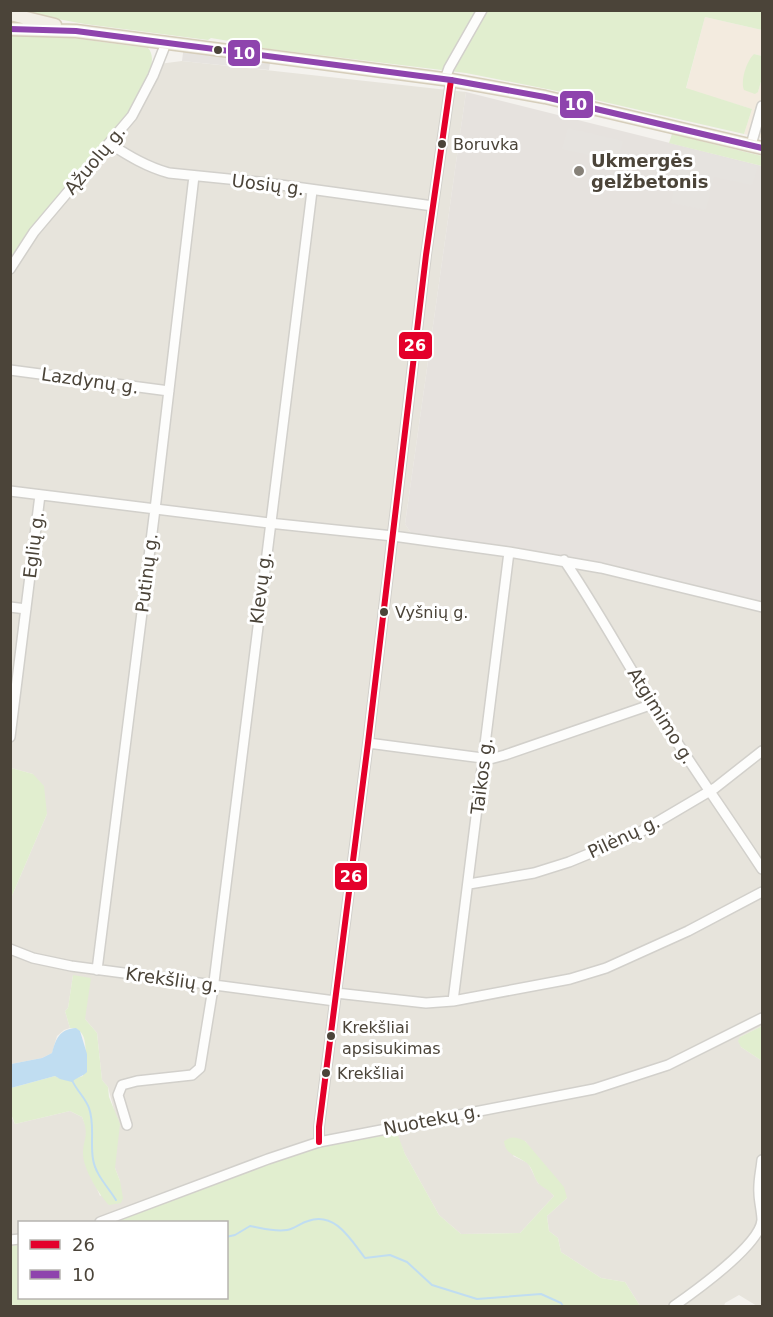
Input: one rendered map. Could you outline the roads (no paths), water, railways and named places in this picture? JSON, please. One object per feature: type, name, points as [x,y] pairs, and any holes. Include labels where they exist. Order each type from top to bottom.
[{"type":"main road","points":[[10,14],[76,31]]},
{"type":"main road","points":[[10,28],[76,31],[448,80],[545,97],[757,147]]},
{"type":"street","points":[[319,1142],[319,1126],[368,743],[449,68],[482,10]]},
{"type":"street","name":"Ąžuolų g.","points":[[10,269],[34,232],[110,144],[140,103],[166,43]]},
{"type":"street","points":[[757,147],[762,106]]},
{"type":"street","name":"Uosių g.","points":[[110,144],[155,169],[433,206]]},
{"type":"street","name":"Putinų g.","points":[[97,970],[194,176]]},
{"type":"street","name":"Klevų g.","points":[[127,1125],[118,1095],[122,1086],[136,1081],[192,1075],[200,1068],[213,986],[312,191]]},
{"type":"street","name":"Lazdynų g.","points":[[10,370],[169,392]]},
{"type":"street","points":[[10,491],[393,536],[564,560],[762,607]]},
{"type":"street","name":"Eglių g.","points":[[10,737],[40,495]]},
{"type":"street","name":"Taikos g.","points":[[453,1001],[509,552]]},
{"type":"street","name":"Atgimimo g.","points":[[564,560],[653,704],[762,869]]},
{"type":"street","points":[[10,607],[26,609]]},
{"type":"street","points":[[368,743],[484,759],[505,755],[653,704]]},
{"type":"street","name":"Pilėnų g.","points":[[469,884],[534,873],[569,862],[637,834],[709,791],[762,751]]},
{"type":"street","name":"Krekšlių g.","points":[[10,949],[33,958],[97,970],[213,986],[426,1003],[453,1001],[570,979],[606,968],[698,926],[762,892]]},
{"type":"street","name":"Nuotekų g.","points":[[103,1221],[319,1142],[594,1089],[668,1065],[762,1018]]},
{"type":"street","points":[[674,1306],[698,1290],[753,1239],[762,1221],[759,1189],[762,1160]]},
{"type":"water","points":[[76,1028],[80,1031],[87,1054],[87,1072],[72,1082],[55,1076],[11,1088],[11,1064],[42,1058],[52,1053],[62,1032]]},
{"type":"waterway","points":[[72,1080],[91,1114],[94,1165],[116,1200]]},
{"type":"waterway","points":[[228,1237],[250,1226],[268,1230],[287,1230],[308,1221],[326,1220],[341,1229],[365,1258],[390,1255],[407,1262],[432,1285],[477,1299],[541,1294],[563,1306]]},
{"type":"place","name":"Boruvka","points":[[442,144]]},
{"type":"place","name":"Ukmergės gelžbetonis","points":[[579,171]]},
{"type":"place","name":"Vyšnių g.","points":[[384,612]]},
{"type":"place","name":"Krekšliai apsisukimas","points":[[331,1036]]},
{"type":"place","name":"Krekšliai","points":[[326,1073]]}]
